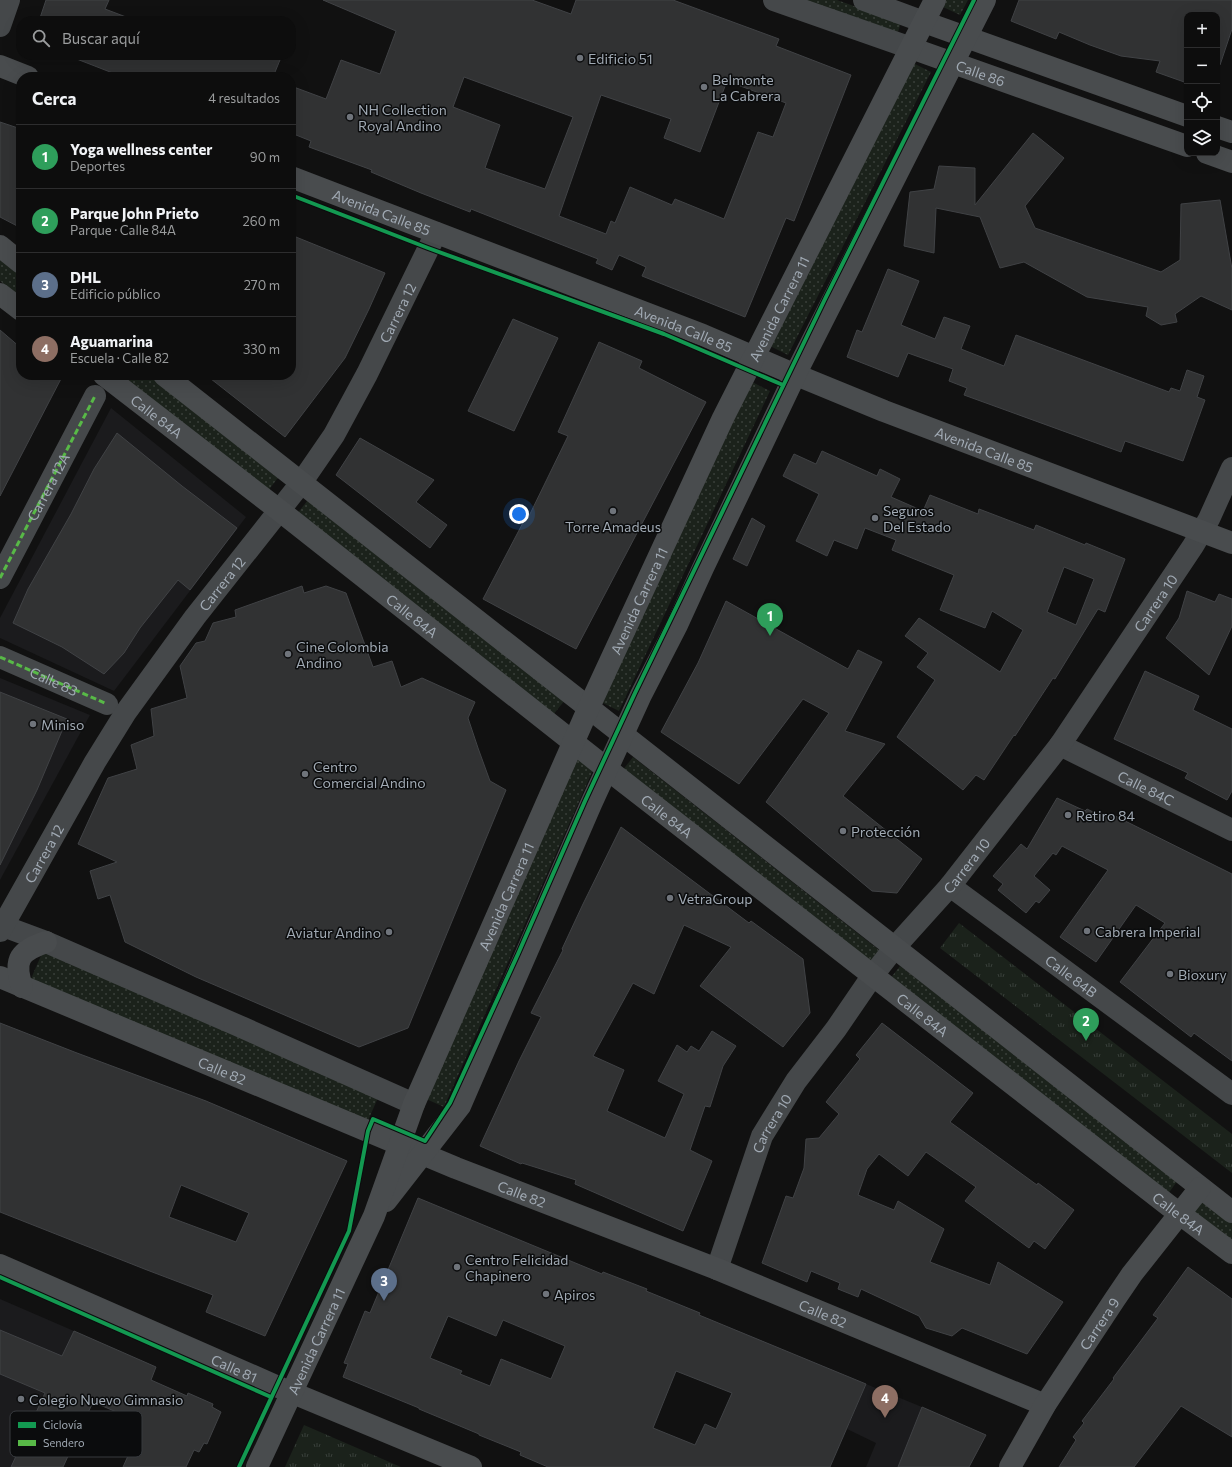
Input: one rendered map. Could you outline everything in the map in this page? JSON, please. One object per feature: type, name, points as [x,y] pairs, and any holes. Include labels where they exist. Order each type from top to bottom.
[{"type":"street","points":[[0,26],[9,0]]},
{"type":"street","name":"Calle 86","points":[[774,0],[1184,145]]},
{"type":"street","name":"Calle 86","points":[[864,0],[1184,115]]},
{"type":"street","name":"Avenida Carrera 11","points":[[257,1467],[374,1216],[414,1104],[572,742],[720,425],[935,0]]},
{"type":"street","name":"Avenida Carrera 11","points":[[374,1216],[460,1106],[607,769],[641,695],[677,626],[796,375],[929,108],[985,0]]},
{"type":"street","points":[[0,66],[16,72]]},
{"type":"street","points":[[1220,128],[1232,132]]},
{"type":"street","points":[[1216,156],[1232,162]]},
{"type":"street","name":"Avenida Calle 85","points":[[296,179],[704,335],[884,411],[1232,543]]},
{"type":"street","name":"Carrera 12","points":[[2,928],[95,762],[126,712],[195,617],[278,510],[301,483],[334,436],[360,388],[436,233]]},
{"type":"street","points":[[0,246],[16,259]]},
{"type":"street","points":[[0,294],[16,306]]},
{"type":"street","name":"Calle 84A","points":[[110,380],[572,742],[1232,1253]]},
{"type":"street","points":[[170,380],[1232,1212]]},
{"type":"street","name":"Carrera 12A","points":[[0,578],[96,396]]},
{"type":"street","name":"Carrera 10","points":[[717,1269],[762,1136],[796,1081],[836,1029],[873,975],[895,947],[950,886],[1060,745],[1193,546],[1209,519],[1232,468]]},
{"type":"street","name":"Calle 83","points":[[0,657],[107,704]]},
{"type":"street","name":"Calle 84C","points":[[1060,745],[1232,830]]},
{"type":"street","name":"Calle 84B","points":[[950,886],[1232,1094]]},
{"type":"street","points":[[2,928],[46,942],[414,1104]]},
{"type":"street","points":[[22,987],[17,968],[20,958],[27,950],[46,942]]},
{"type":"street","name":"Calle 82","points":[[0,977],[423,1154],[717,1269],[1045,1405]]},
{"type":"street","name":"Carrera 9","points":[[1010,1467],[1045,1405],[1132,1274],[1200,1188]]},
{"type":"street","name":"Calle 81","points":[[0,1265],[292,1393],[472,1467]]},
{"type":"shaded area","points":[[111,408],[246,517],[114,691],[0,638],[0,618]]},
{"type":"shaded area","points":[[0,678],[90,715],[0,880]]},
{"type":"shaded area","name":"Colegio Nuevo Gimnasio","points":[[0,1299],[74,1331],[37,1411],[10,1411],[10,1457],[16,1457],[11,1467],[0,1467]]},
{"type":"shaded area","points":[[866,1384],[922,1407],[898,1467],[866,1467],[876,1443],[847,1429]]},
{"type":"green space","points":[[800,0],[837,0],[901,23],[897,35]]},
{"type":"green space","points":[[946,0],[968,0],[960,15],[943,7]]},
{"type":"green space","points":[[911,62],[931,72],[788,355],[768,345]]},
{"type":"green space","points":[[0,256],[16,268],[16,294],[0,281]]},
{"type":"green space","points":[[126,380],[158,380],[280,475],[268,491]]},
{"type":"green space","points":[[750,381],[770,391],[619,711],[599,701]]},
{"type":"green space","points":[[308,500],[565,700],[553,715],[296,515]]},
{"type":"green space","points":[[575,755],[593,770],[444,1107],[424,1098]]},
{"type":"green space","points":[[633,757],[879,950],[869,963],[622,771]]},
{"type":"green space","points":[[959,923],[1232,1134],[1232,1173],[940,948]]},
{"type":"green space","points":[[43,951],[380,1093],[367,1123],[30,981]]},
{"type":"green space","points":[[900,966],[1178,1180],[1168,1194],[889,980]]},
{"type":"green space","points":[[1203,1200],[1232,1223],[1232,1244],[1193,1213]]},
{"type":"green space","points":[[304,1425],[401,1467],[285,1467]]},
{"type":"building","points":[[46,0],[109,0],[105,9],[123,16],[41,16]]},
{"type":"building","points":[[323,0],[532,0],[571,14],[576,0],[673,0],[779,39],[776,46],[851,75],[794,221],[786,218],[745,317],[642,276],[646,267],[619,255],[612,270],[596,263],[598,259],[471,209],[470,212],[371,172],[372,170],[309,147],[311,141],[296,135],[296,88],[326,99],[341,60],[380,74],[396,31]],"holes":[[[464,77],[573,117],[545,189],[485,168],[500,125],[453,107]],[[727,81],[786,103],[773,137],[758,132],[724,219],[675,199],[672,205],[630,187],[615,223],[611,221],[606,234],[559,216],[601,95],[671,119],[664,138],[700,152]]]},
{"type":"building","points":[[1019,0],[1232,0],[1232,29],[1220,65],[1220,12],[1184,12],[1184,82],[1156,72],[1160,61],[1121,56],[1059,32],[1056,39],[1011,21]]},
{"type":"building","points":[[79,60],[280,60],[275,72],[110,72]]},
{"type":"building","points":[[0,122],[16,127],[16,225],[0,217]]},
{"type":"building","points":[[1033,133],[1064,158],[1025,206],[1035,228],[1161,272],[1180,260],[1181,204],[1220,200],[1232,269],[1232,310],[1201,296],[1175,314],[1177,322],[1161,325],[1146,316],[1148,307],[1087,297],[1024,262],[1000,268],[980,217],[936,208],[934,253],[904,246],[910,192],[934,189],[939,166],[975,168],[975,205]]},
{"type":"building","points":[[296,237],[385,273],[345,358],[285,437],[212,380],[296,380]]},
{"type":"building","points":[[888,269],[919,281],[901,325],[935,339],[944,317],[970,326],[961,349],[1004,366],[1016,335],[1169,392],[1171,388],[1180,391],[1187,370],[1204,376],[1197,397],[1205,400],[1183,461],[1125,441],[1121,452],[964,395],[967,388],[949,381],[953,369],[908,353],[898,377],[847,357],[857,330],[862,332]]},
{"type":"building","points":[[513,319],[558,338],[514,431],[468,411]]},
{"type":"building","points":[[0,330],[16,344],[16,380],[60,380],[0,496]]},
{"type":"building","points":[[599,342],[642,361],[639,368],[706,402],[576,649],[483,599],[527,515],[529,516],[568,436],[558,432]]},
{"type":"building","points":[[117,433],[182,486],[237,528],[190,590],[178,580],[140,628],[124,653],[104,674],[62,647],[13,623],[28,589],[71,514],[94,469]]},
{"type":"building","points":[[360,438],[434,480],[416,502],[447,525],[430,548],[336,475]]},
{"type":"building","points":[[822,451],[877,476],[880,469],[900,479],[891,497],[923,511],[930,495],[978,514],[979,509],[1034,530],[1036,525],[1125,559],[1105,612],[1098,609],[1055,679],[1053,678],[984,780],[976,775],[963,790],[897,737],[935,680],[917,667],[928,653],[905,636],[919,618],[1000,672],[1023,630],[992,611],[985,628],[940,610],[954,575],[892,550],[896,540],[865,528],[857,549],[834,540],[827,556],[796,541],[819,494],[783,476],[794,454],[816,464]],"holes":[[[1064,567],[1094,579],[1076,625],[1047,612]]]},
{"type":"building","points":[[752,518],[765,526],[747,566],[733,559]]},
{"type":"building","name":"Centro Comercial Andino","points":[[302,586],[304,593],[326,586],[346,593],[373,667],[392,661],[401,687],[422,678],[475,702],[468,718],[478,748],[490,781],[506,790],[408,1028],[359,1047],[196,977],[125,942],[110,895],[98,899],[90,871],[117,862],[78,844],[108,778],[137,769],[131,745],[154,736],[151,709],[187,698],[180,666],[196,643],[205,641],[213,623],[236,617],[235,610]]},
{"type":"building","points":[[1187,591],[1215,602],[1219,594],[1232,599],[1232,626],[1209,675],[1166,638],[1179,618]]},
{"type":"building","points":[[726,601],[848,669],[858,650],[882,662],[845,731],[885,744],[843,796],[922,859],[897,893],[872,891],[766,802],[829,713],[803,699],[739,784],[661,732],[698,663]]},
{"type":"building","points":[[1145,671],[1199,696],[1193,710],[1232,729],[1232,791],[1227,800],[1185,778],[1188,773],[1114,739]]},
{"type":"building","points":[[0,692],[67,719],[37,790],[0,865]]},
{"type":"building","points":[[1057,798],[1085,811],[1087,809],[1097,814],[1099,812],[1109,817],[1111,814],[1232,874],[1232,1061],[1194,1033],[1191,1037],[1120,982],[1165,923],[1136,905],[1096,962],[1060,937],[1108,870],[1062,846],[1056,855],[1053,853],[1034,876],[1050,890],[1039,903],[1036,901],[1026,913],[998,890],[1003,884],[993,876],[1021,844],[1027,849]]},
{"type":"building","points":[[621,827],[749,923],[751,921],[803,959],[810,1013],[783,1047],[700,986],[731,947],[684,925],[654,994],[633,983],[593,1056],[624,1070],[607,1111],[665,1138],[684,1094],[658,1081],[677,1045],[687,1052],[691,1046],[699,1051],[712,1031],[736,1046],[723,1066],[710,1107],[705,1106],[690,1150],[712,1161],[683,1231],[575,1184],[576,1180],[522,1163],[521,1164],[480,1146],[541,1017],[531,1013],[563,950],[562,949],[583,904]]},
{"type":"building","points":[[0,1023],[206,1101],[347,1161],[265,1336],[206,1312],[213,1295],[0,1212]],"holes":[[[181,1185],[249,1213],[236,1242],[169,1217]]]},
{"type":"building","points":[[882,1023],[973,1093],[950,1122],[1074,1210],[1045,1249],[1034,1241],[1029,1248],[965,1201],[976,1187],[926,1152],[908,1176],[879,1154],[867,1169],[858,1195],[894,1210],[898,1201],[944,1229],[930,1262],[990,1285],[998,1262],[1063,1302],[1027,1354],[962,1328],[952,1336],[926,1328],[919,1316],[861,1289],[858,1297],[838,1289],[840,1283],[811,1271],[807,1282],[762,1263],[786,1196],[793,1198],[804,1168],[806,1139],[819,1138],[839,1114],[826,1102],[860,1059],[856,1055]]},
{"type":"building","points":[[418,1198],[602,1274],[603,1272],[647,1289],[646,1291],[700,1313],[699,1315],[866,1384],[830,1467],[548,1467],[520,1455],[521,1452],[343,1377],[348,1364],[344,1363],[365,1311],[370,1313]],"holes":[[[448,1316],[496,1336],[503,1320],[565,1346],[551,1379],[501,1359],[490,1386],[460,1374],[462,1371],[430,1358]],[[676,1371],[732,1393],[716,1429],[705,1424],[695,1445],[653,1428]]]},
{"type":"building","points":[[1188,1267],[1232,1299],[1232,1437],[1181,1406],[1134,1467],[1059,1467],[1076,1440],[1073,1437],[1084,1423],[1082,1421],[1158,1318],[1153,1315]]},
{"type":"building","points":[[0,1330],[62,1356],[74,1331],[156,1367],[151,1380],[187,1396],[188,1393],[213,1404],[212,1407],[221,1412],[207,1444],[204,1443],[199,1452],[194,1450],[186,1467],[123,1467],[128,1457],[142,1457],[142,1411],[114,1411],[93,1402],[89,1411],[37,1411],[45,1393],[0,1374]]},
{"type":"building","points":[[922,1407],[986,1435],[969,1467],[898,1467]]},
{"type":"building","points":[[16,1457],[68,1457],[63,1467],[11,1467]]},
{"type":"marked path","points":[[0,578],[95,396]]},
{"type":"marked path","points":[[0,657],[107,704]]},
{"type":"cycle path","points":[[239,1467],[349,1231],[368,1131],[373,1119],[425,1141],[450,1103],[635,693],[825,299],[974,0]]},
{"type":"cycle path","points":[[296,197],[428,248],[664,334],[783,385]]},
{"type":"cycle path","points":[[0,1277],[271,1397]]},
{"type":"place","name":"Edificio 51","points":[[580,58]]},
{"type":"place","name":"Belmonte La Cabrera","points":[[704,87]]},
{"type":"place","name":"NH Collection Royal Andino","points":[[350,117]]},
{"type":"place","name":"Torre Amadeus","points":[[613,511]]},
{"type":"place","name":"Seguros Del Estado","points":[[875,518]]},
{"type":"place","name":"Yoga wellness center","points":[[770,636]]},
{"type":"place","name":"Cine Colombia Andino","points":[[288,654]]},
{"type":"place","name":"Miniso","points":[[33,724]]},
{"type":"place","name":"Centro Comercial Andino","points":[[305,774]]},
{"type":"place","name":"Retiro 84","points":[[1068,815]]},
{"type":"place","name":"Protección","points":[[843,831]]},
{"type":"place","name":"VetraGroup","points":[[670,898]]},
{"type":"place","name":"Cabrera Imperial","points":[[1087,931]]},
{"type":"place","name":"Aviatur Andino","points":[[389,932]]},
{"type":"place","name":"Bioxury","points":[[1170,974]]},
{"type":"place","name":"Parque John Prieto","points":[[1086,1041]]},
{"type":"place","name":"Centro Felicidad Chapinero","points":[[457,1267]]},
{"type":"place","name":"Apiros","points":[[546,1294]]},
{"type":"place","name":"DHL","points":[[384,1301]]},
{"type":"place","name":"Colegio Nuevo Gimnasio","points":[[21,1399]]},
{"type":"place","name":"Aguamarina","points":[[885,1418]]}]
